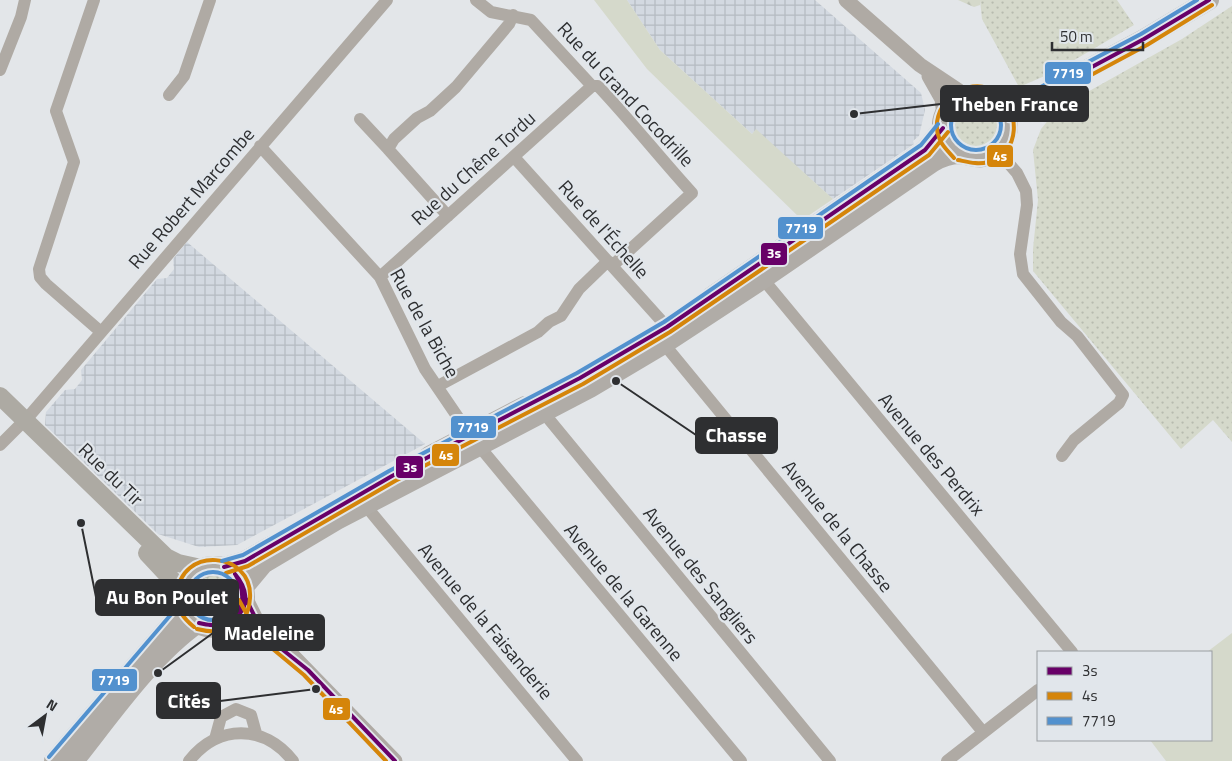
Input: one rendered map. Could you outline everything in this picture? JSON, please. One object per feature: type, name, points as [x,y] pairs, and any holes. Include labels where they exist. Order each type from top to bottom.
[{"type":"main road","points":[[1006,112],[1136,44],[1209,0]]},
{"type":"main road","points":[[1006,112],[993,98],[975,93],[965,95],[949,106],[944,122],[925,150],[665,335],[590,388],[543,412],[475,440],[392,476],[245,561],[224,567],[212,566],[201,568],[191,575],[185,585],[184,602],[198,624],[211,628],[225,626],[239,614],[244,593],[263,564],[365,506],[475,440],[580,378],[665,335],[764,279],[933,162],[959,154],[979,158],[997,150],[1006,137],[1008,120],[1006,112]]},
{"type":"main road","points":[[944,122],[951,147],[959,154]]},
{"type":"main road","name":"Rue du Tir","points":[[0,396],[20,424],[148,553],[175,583],[184,602]]},
{"type":"main road","name":"Rue du Tir","points":[[0,413],[20,424],[166,556],[178,563],[201,568]]},
{"type":"main road","points":[[224,567],[232,572],[244,593]]},
{"type":"main road","points":[[54,761],[184,602]]},
{"type":"main road","points":[[74,761],[170,646],[198,624]]},
{"type":"street","points":[[0,70],[25,0]]},
{"type":"street","points":[[94,0],[56,111],[74,162],[39,269],[40,277],[46,284],[101,332]]},
{"type":"street","points":[[169,95],[184,76],[210,0]]},
{"type":"street","name":"Rue Robert Marcombe","points":[[0,445],[101,332],[387,0]]},
{"type":"street","name":"Rue du Grand Cocodrille","points":[[476,0],[491,12],[512,15],[534,23],[592,86],[598,86],[628,118],[638,134],[692,193],[610,263]]},
{"type":"street","points":[[846,0],[920,65],[965,95]]},
{"type":"street","points":[[388,149],[394,139],[416,118],[430,111],[456,86],[509,24],[512,15]]},
{"type":"street","points":[[920,65],[939,91],[944,122]]},
{"type":"street","name":"Rue du Chêne Tordu","points":[[380,277],[592,86]]},
{"type":"street","points":[[360,119],[448,216]]},
{"type":"street","name":"Rue de la Biche","points":[[260,146],[380,277],[425,369],[475,440]]},
{"type":"street","points":[[997,150],[1017,173],[1026,191],[1027,210],[1020,254],[1023,274],[1061,322],[1077,336],[1123,395],[1119,403],[1074,440],[1062,456]]},
{"type":"street","name":"Rue de l'Échelle","points":[[514,156],[610,263],[665,335]]},
{"type":"street","points":[[438,386],[538,332],[549,322],[561,316],[579,289],[610,263]]},
{"type":"street","name":"Avenue des Perdrix","points":[[764,279],[1071,651]]},
{"type":"street","name":"Avenue de la Chasse","points":[[665,335],[984,732]]},
{"type":"street","name":"Avenue des Sangliers","points":[[543,412],[830,761]]},
{"type":"street","name":"Avenue de la Garenne","points":[[475,440],[741,761]]},
{"type":"street","name":"Avenue de la Faisanderie","points":[[365,506],[577,761]]},
{"type":"street","points":[[244,593],[256,619],[278,646],[308,670],[395,761]]},
{"type":"street","points":[[225,626],[278,646]]},
{"type":"street","points":[[946,761],[1037,691]]},
{"type":"street","points":[[215,739],[221,717],[236,709],[251,715],[256,733]]},
{"type":"street","points":[[189,761],[196,752],[215,739],[239,733],[256,733],[284,750],[293,761]]},
{"type":"shaded area","points":[[627,0],[815,0],[921,93],[925,110],[919,136],[913,141],[914,144],[833,199],[756,130],[752,134],[660,50]]},
{"type":"shaded area","points":[[187,242],[425,444],[237,545],[199,547],[158,534],[45,425],[46,412],[65,390],[75,389],[82,380],[81,370],[157,279],[167,278],[174,269],[173,259]]},
{"type":"green space","points":[[594,0],[627,0],[660,50],[752,134],[756,129],[833,199],[802,220],[647,69]]},
{"type":"green space","points":[[958,0],[980,0],[980,5],[974,7]]},
{"type":"green space","points":[[980,0],[1117,0],[1134,25],[1054,72],[1019,87],[982,19]]},
{"type":"green space","points":[[1232,6],[1232,442],[1213,420],[1181,449],[1033,271],[1033,249],[1038,200],[1033,150],[1041,129],[1059,108],[1182,39]]},
{"type":"green space","points":[[980,104],[988,107],[994,113],[997,125],[994,137],[988,143],[972,146],[964,143],[958,137],[955,121],[958,113],[964,107]]},
{"type":"green space","points":[[210,573],[220,573],[234,583],[238,596],[234,609],[228,615],[220,619],[210,619],[196,609],[192,601],[192,591],[202,577]]},
{"type":"green space","points":[[1232,633],[1232,761],[1166,761],[1151,741],[1212,741],[1212,651],[1208,651]]},
{"type":"transit line","name":"7719","points":[[1003,107],[1141,34],[1197,0]]},
{"type":"transit line","name":"3s","points":[[1006,113],[1144,39],[1209,0]]},
{"type":"transit line","name":"4s","points":[[1009,119],[1147,45],[1212,5]]},
{"type":"transit line","name":"4s","points":[[954,158],[941,143],[937,128],[938,116],[943,105],[951,96],[961,90],[972,87],[984,87],[996,92],[1010,109],[1013,120],[1012,141],[1007,150],[999,157],[984,163],[958,160]]},
{"type":"transit line","name":"7719","points":[[971,100],[981,100],[994,107],[1001,120],[1001,125],[1001,130],[994,143],[981,150],[971,150],[962,146],[955,139],[951,130],[951,120],[955,111],[962,104],[971,100]]},
{"type":"transit line","name":"7719","points":[[222,561],[243,555],[389,471],[577,373],[664,322],[921,145],[938,124]]},
{"type":"transit line","name":"3s","points":[[224,567],[245,561],[392,476],[580,378],[667,327],[925,150],[943,128]]},
{"type":"transit line","name":"4s","points":[[226,573],[248,566],[395,481],[583,384],[670,332],[929,155],[948,132]]},
{"type":"transit line","name":"4s","points":[[194,627],[179,609],[177,595],[181,579],[190,568],[202,562],[216,560],[229,563],[240,571],[248,582],[250,598],[245,617],[233,628],[216,631],[197,629]]},
{"type":"transit line","name":"7719","points":[[213,572],[222,574],[230,579],[235,587],[237,596],[235,605],[230,613],[222,618],[213,620],[204,618],[196,613],[191,605],[189,596],[191,587],[196,579],[204,574],[213,572]]},
{"type":"transit line","name":"3s","points":[[199,623],[219,625],[228,622],[239,612],[242,597],[239,581],[235,574]]},
{"type":"transit line","name":"3s","points":[[199,623],[223,624],[233,620],[240,614],[245,596],[242,585],[235,574]]},
{"type":"transit line","name":"3s","points":[[245,597],[256,619],[278,646],[308,670],[395,761]]},
{"type":"transit line","name":"4s","points":[[239,600],[251,622],[274,650],[304,675],[386,761]]},
{"type":"transit line","name":"7719","points":[[49,757],[180,604]]},
{"type":"place","name":"Theben France","points":[[854,114]]},
{"type":"place","name":"Chasse","points":[[616,381]]},
{"type":"place","name":"Au Bon Poulet","points":[[81,523]]},
{"type":"place","name":"Madeleine","points":[[158,673]]},
{"type":"place","name":"Cités","points":[[316,689]]}]
